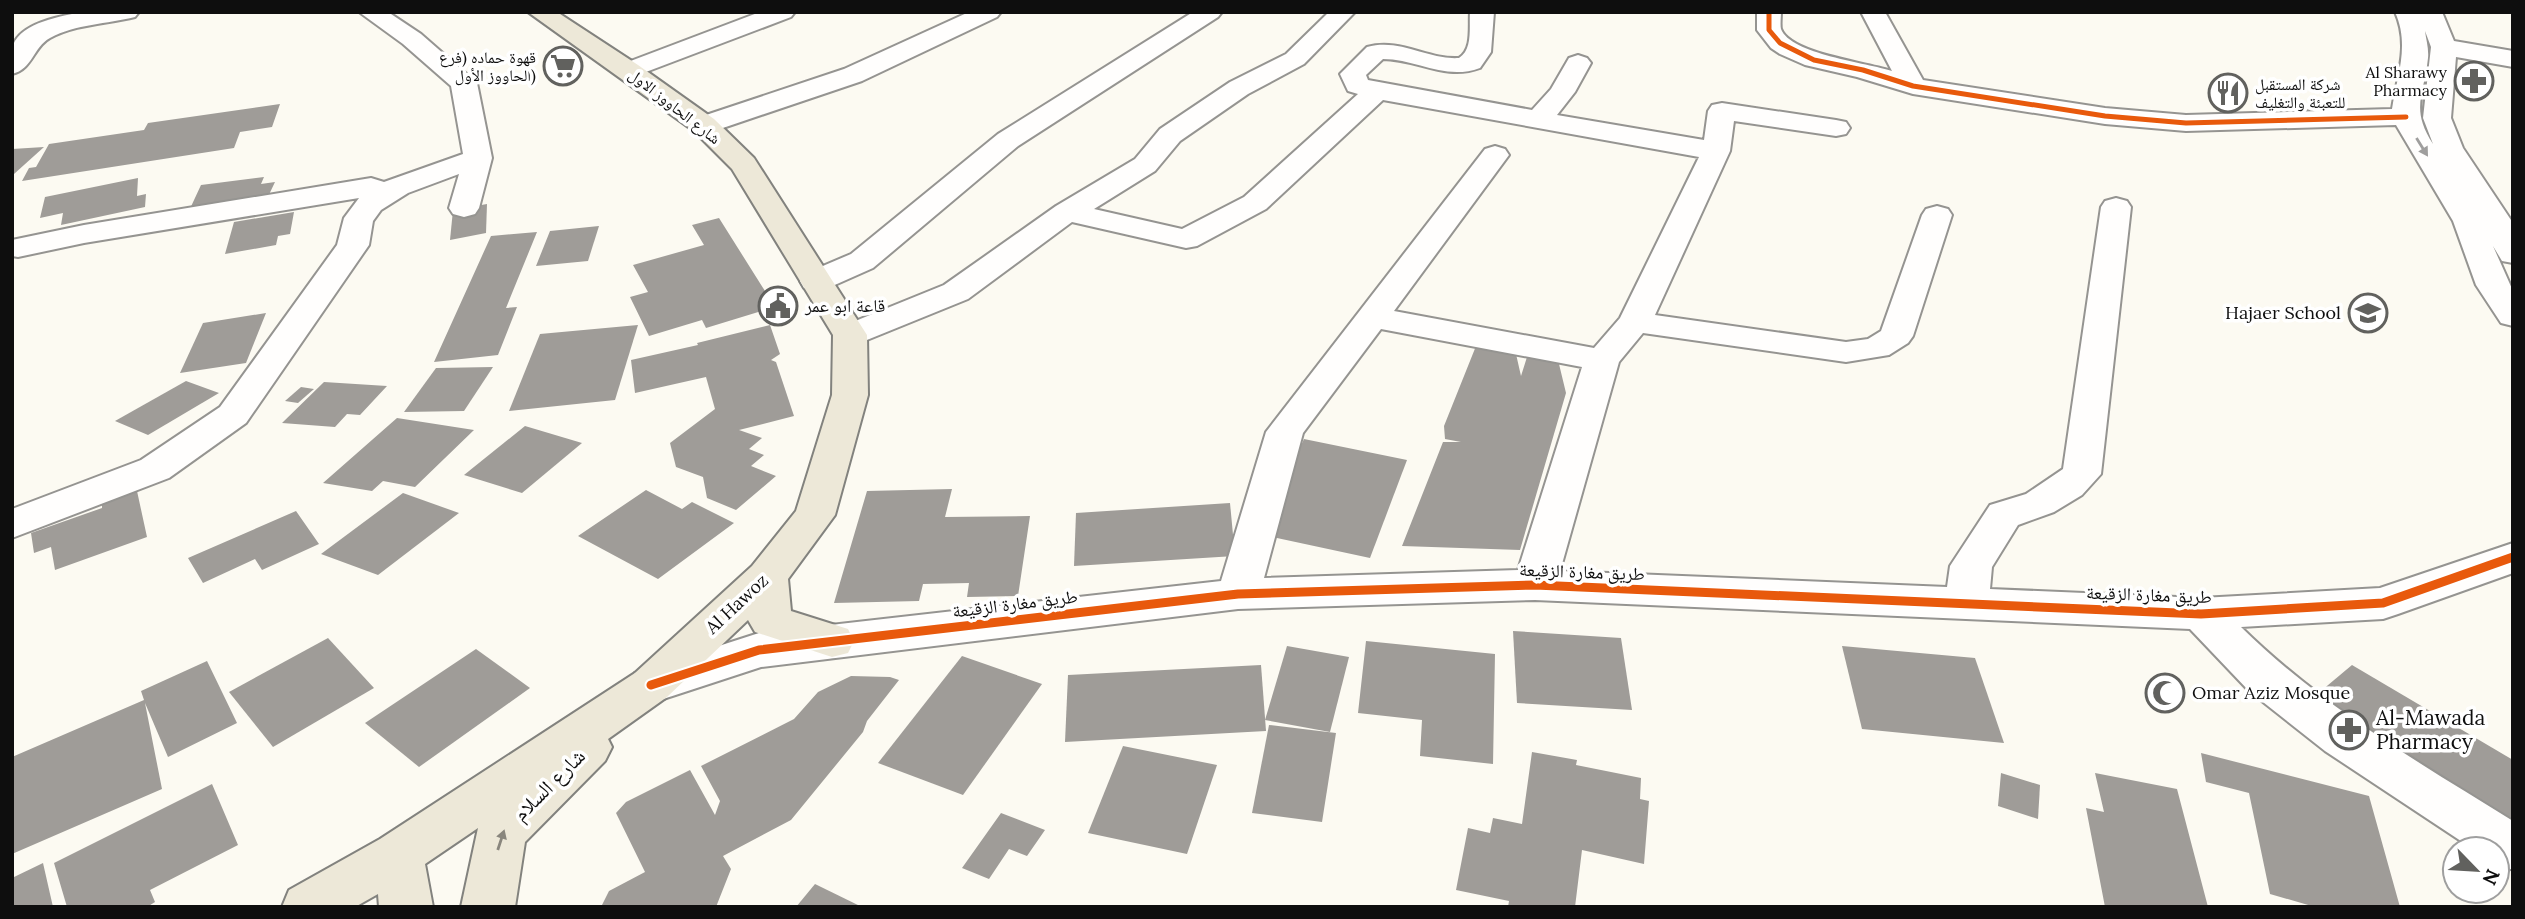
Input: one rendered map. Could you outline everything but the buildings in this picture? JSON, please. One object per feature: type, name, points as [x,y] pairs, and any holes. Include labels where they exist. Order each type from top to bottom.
[{"type":"main road","name":"شارع الحاووز الاول","points":[[540,12],[629,70],[704,125],[744,164],[850,335]]},
{"type":"main road","name":"Al Hawoz","points":[[308,907],[398,855],[651,685],[767,577],[816,515],[850,395],[850,335]]},
{"type":"main road","points":[[767,577],[770,621],[832,641]]},
{"type":"main road","name":"شارع السلام","points":[[488,907],[501,833],[651,685]]},
{"type":"main road","points":[[398,855],[406,907]]},
{"type":"street","points":[[12,66],[23,58],[28,42],[42,33],[127,12]]},
{"type":"street","points":[[371,12],[412,39],[464,83],[478,158],[464,208]]},
{"type":"street","points":[[629,70],[783,12]]},
{"type":"street","points":[[704,125],[853,75],[989,12]]},
{"type":"street","points":[[816,281],[862,261],[1008,140],[1210,12]]},
{"type":"street","points":[[850,335],[956,292],[1067,212],[1145,165],[1170,135],[1193,119],[1239,88],[1295,59],[1343,12]]},
{"type":"street","points":[[1482,12],[1478,55],[1469,64],[1454,66],[1402,52],[1376,52],[1353,74],[1357,85],[1377,91],[1716,151]]},
{"type":"street","points":[[1769,12],[1769,30],[1789,49],[1814,60],[1863,70],[1913,86],[2105,116],[2186,123],[2406,117]]},
{"type":"street","points":[[1873,12],[1913,86]]},
{"type":"street","points":[[2407,12],[2412,23],[2416,57],[2405,108],[2406,117],[2416,139],[2468,221],[2492,285],[2513,316]]},
{"type":"street","points":[[2430,12],[2444,47],[2437,118],[2449,148],[2491,211],[2513,254]]},
{"type":"street","points":[[2444,47],[2513,59]]},
{"type":"street","points":[[1540,118],[1562,92],[1578,63]]},
{"type":"street","points":[[1067,212],[1186,239],[1255,204],[1377,91]]},
{"type":"street","points":[[1535,584],[1602,360],[1634,321],[1716,151],[1722,111],[1836,128]]},
{"type":"street","points":[[1238,594],[1285,432],[1495,155]]},
{"type":"street","points":[[12,524],[155,469],[233,415],[353,246],[359,217],[365,209],[386,194],[478,158]]},
{"type":"street","points":[[18,248],[84,234],[371,187],[386,194]]},
{"type":"street","points":[[1967,603],[1971,566],[2004,515],[2040,503],[2082,474],[2116,207]]},
{"type":"street","points":[[1634,321],[1846,352],[1877,348],[1896,336],[1937,215]]},
{"type":"street","points":[[1370,317],[1602,360]]},
{"type":"street","name":"طريق مغارة الزقيعة","points":[[651,685],[759,650],[1238,594],[1535,584],[2200,614],[2383,603],[2513,557]]},
{"type":"street","points":[[2200,614],[2265,679],[2342,738],[2513,848]]},
{"type":"cycle path","points":[[1769,12],[1769,30],[1789,49],[1814,60],[1863,70],[1913,86],[2105,116],[2186,123],[2406,117]]},
{"type":"cycle path","points":[[651,685],[759,650],[1238,594],[1535,585],[2201,614],[2383,603],[2513,557]]},
{"type":"place","name":"قهوة حماده (فرع الحاووز الأول)","points":[[563,66]]},
{"type":"place","name":"Al Sharawy Pharmacy","points":[[2474,81]]},
{"type":"place","name":"شركة المستقبل للتعبئة والتغليف","points":[[2228,93]]},
{"type":"place","name":"قاعة ابو عمر","points":[[778,306]]},
{"type":"place","name":"Hajaer School","points":[[2368,313]]},
{"type":"place","name":"Omar Aziz Mosque","points":[[2165,693]]},
{"type":"place","name":"Al-Mawada Pharmacy","points":[[2349,730]]}]
